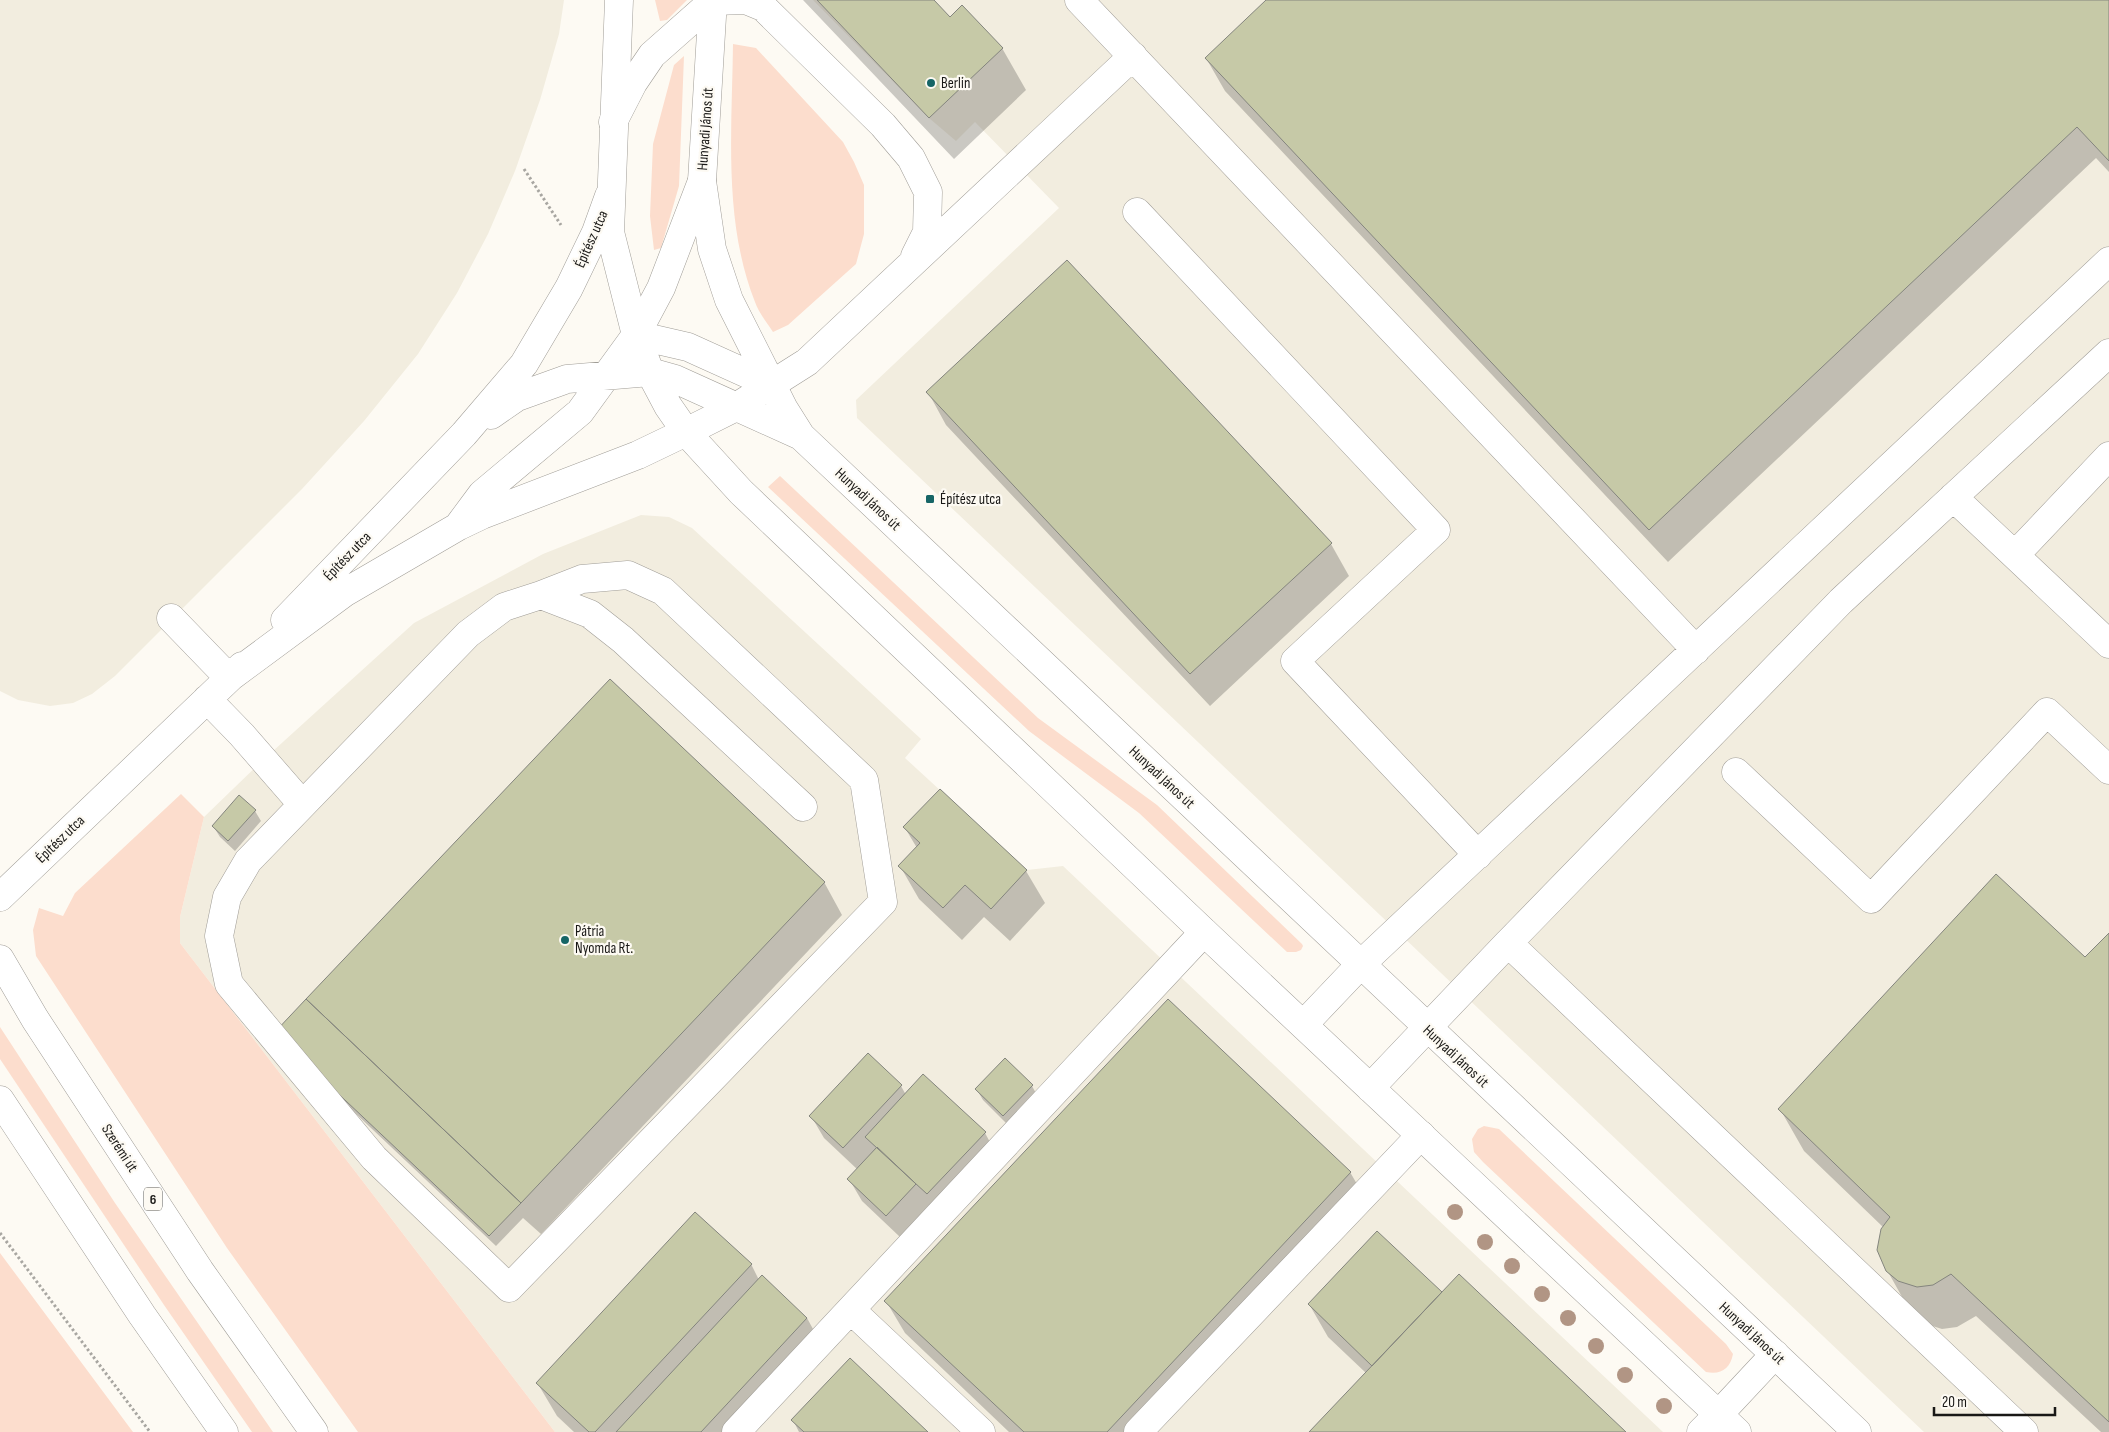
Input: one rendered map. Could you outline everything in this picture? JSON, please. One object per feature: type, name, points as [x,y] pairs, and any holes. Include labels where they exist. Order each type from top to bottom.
[{"type":"main road","points":[[620,0],[613,122],[610,232],[636,335],[650,372],[668,406],[686,432],[741,492],[1204,932],[1421,1135],[1719,1426],[1775,1354]]},
{"type":"main road","points":[[613,122],[633,83],[652,55],[713,0],[746,0],[763,7],[883,125],[911,158],[928,192],[927,232],[911,264]]},
{"type":"main road","name":"Hunyadi János út","points":[[713,0],[702,181],[712,249],[729,300],[784,409],[801,436],[1857,1432]]},
{"type":"main road","points":[[1079,0],[1696,650]]},
{"type":"main road","name":"Építész utca","points":[[229,678],[344,593],[459,526],[482,515],[638,455],[736,407],[808,362],[1133,56]]},
{"type":"main road","name":"Építész utca","points":[[459,526],[482,494],[580,412],[636,335],[661,288],[702,181]]},
{"type":"main road","name":"Építész utca","points":[[0,897],[229,678],[464,434],[524,364],[569,288],[596,232],[611,190]]},
{"type":"main road","points":[[1137,212],[1436,530],[1295,661],[1478,855]]},
{"type":"main road","points":[[1304,1024],[1361,964],[2109,261]]},
{"type":"main road","points":[[636,335],[688,347],[772,385]]},
{"type":"main road","points":[[1370,1088],[1508,943],[1841,601],[2109,353]]},
{"type":"main road","points":[[650,372],[675,380],[801,436]]},
{"type":"main road","name":"Építész utca","points":[[464,434],[517,397],[567,379],[650,372]]},
{"type":"main road","points":[[2015,555],[2109,456]]},
{"type":"main road","points":[[1953,497],[2109,644]]},
{"type":"main road","points":[[628,575],[663,591],[864,780],[883,902],[509,1288],[374,1158],[230,984],[219,936],[227,898],[248,861],[468,634],[504,607],[541,595],[582,579],[628,575]]},
{"type":"main road","points":[[541,595],[590,614],[623,640],[803,807]]},
{"type":"main road","points":[[171,618],[229,678]]},
{"type":"main road","points":[[207,699],[242,735],[302,804]]},
{"type":"main road","points":[[1736,772],[1871,899],[2048,712],[2109,770]]},
{"type":"main road","points":[[736,1432],[1204,932]]},
{"type":"main road","points":[[1508,943],[2024,1432]]},
{"type":"main road","name":"Szerémi út","points":[[0,959],[34,1019],[200,1271],[314,1432]]},
{"type":"main road","points":[[0,1100],[142,1315],[224,1432]]},
{"type":"main road","points":[[1138,1432],[1421,1135]]},
{"type":"main road","points":[[852,1310],[981,1432]]},
{"type":"path","points":[[524,169],[564,230]]},
{"type":"path","points":[[0,1233],[150,1432]]},
{"type":"shaded area","points":[[0,0],[564,0],[559,34],[540,100],[515,171],[488,234],[457,293],[418,354],[364,421],[302,489],[115,676],[92,694],[73,703],[50,706],[18,700],[0,691]]},
{"type":"shaded area","points":[[655,0],[687,0],[667,20],[660,21]]},
{"type":"shaded area","points":[[813,0],[2109,0],[2109,1432],[1924,1432],[857,418],[856,400],[1059,208],[975,122],[956,141],[929,118]]},
{"type":"shaded area","points":[[733,44],[756,48],[843,142],[864,185],[864,234],[856,264],[788,325],[773,332],[755,302],[738,240],[734,207],[731,142]]},
{"type":"shaded area","points":[[684,56],[679,186],[661,248],[654,250],[650,216],[653,144],[674,65]]},
{"type":"shaded area","points":[[780,476],[1038,718],[1157,805],[1302,944],[1301,950],[1287,952],[1139,813],[1029,731],[768,487]]},
{"type":"shaded area","points":[[641,515],[669,517],[692,528],[921,739],[905,758],[1027,870],[1063,866],[1663,1432],[555,1432],[180,943],[180,917],[204,817],[262,761],[414,623],[543,554]]},
{"type":"shaded area","points":[[181,794],[204,817],[180,917],[180,943],[555,1432],[358,1432],[227,1248],[36,956],[33,930],[39,908],[63,916],[75,893]]},
{"type":"shaded area","points":[[0,1027],[115,1203],[273,1432],[252,1432],[164,1305],[0,1059]]},
{"type":"shaded area","points":[[1484,1126],[1499,1129],[1726,1344],[1733,1354],[1730,1364],[1720,1372],[1706,1372],[1483,1162],[1474,1152],[1472,1139],[1478,1129]]},
{"type":"shaded area","points":[[0,1253],[133,1432],[0,1432]]},
{"type":"building","name":"Berlin","points":[[817,0],[934,0],[950,17],[962,5],[1003,48],[929,118]]},
{"type":"building","points":[[1266,0],[2109,0],[2109,161],[2077,127],[1649,530],[1205,58]]},
{"type":"building","points":[[1067,260],[1332,543],[1190,674],[926,392]]},
{"type":"building","name":"Pátria Nyomda Rt.","points":[[610,679],[825,882],[521,1203],[306,999]]},
{"type":"building","points":[[940,789],[1027,870],[991,909],[965,885],[943,908],[898,866],[920,843],[903,827]]},
{"type":"building","points":[[239,795],[256,810],[228,841],[212,826]]},
{"type":"building","points":[[1996,874],[2085,957],[2109,933],[2109,1422],[1951,1274],[1933,1285],[1917,1287],[1898,1281],[1886,1271],[1877,1250],[1881,1229],[1890,1217],[1778,1109]]},
{"type":"building","points":[[306,999],[521,1203],[489,1236],[274,1033]]},
{"type":"building","points":[[1168,999],[1351,1172],[1107,1432],[1024,1432],[884,1301]]},
{"type":"building","points":[[868,1053],[902,1085],[843,1148],[809,1116]]},
{"type":"building","points":[[1005,1058],[1033,1085],[1003,1116],[975,1089]]},
{"type":"building","points":[[923,1074],[986,1132],[927,1194],[865,1137]]},
{"type":"building","points":[[877,1147],[916,1184],[886,1216],[847,1179]]},
{"type":"building","points":[[695,1212],[752,1264],[595,1432],[589,1432],[536,1383]]},
{"type":"building","points":[[1377,1231],[1442,1292],[1372,1366],[1308,1304]]},
{"type":"building","points":[[1459,1274],[1626,1432],[1309,1432]]},
{"type":"building","points":[[762,1275],[807,1318],[701,1432],[616,1432]]},
{"type":"building","points":[[850,1358],[928,1432],[804,1432],[791,1420]]},
{"type":"place","name":"Berlin","points":[[931,83]]},
{"type":"place","name":"Építész utca","points":[[930,499]]},
{"type":"place","name":"Pátria Nyomda Rt.","points":[[565,940]]}]
